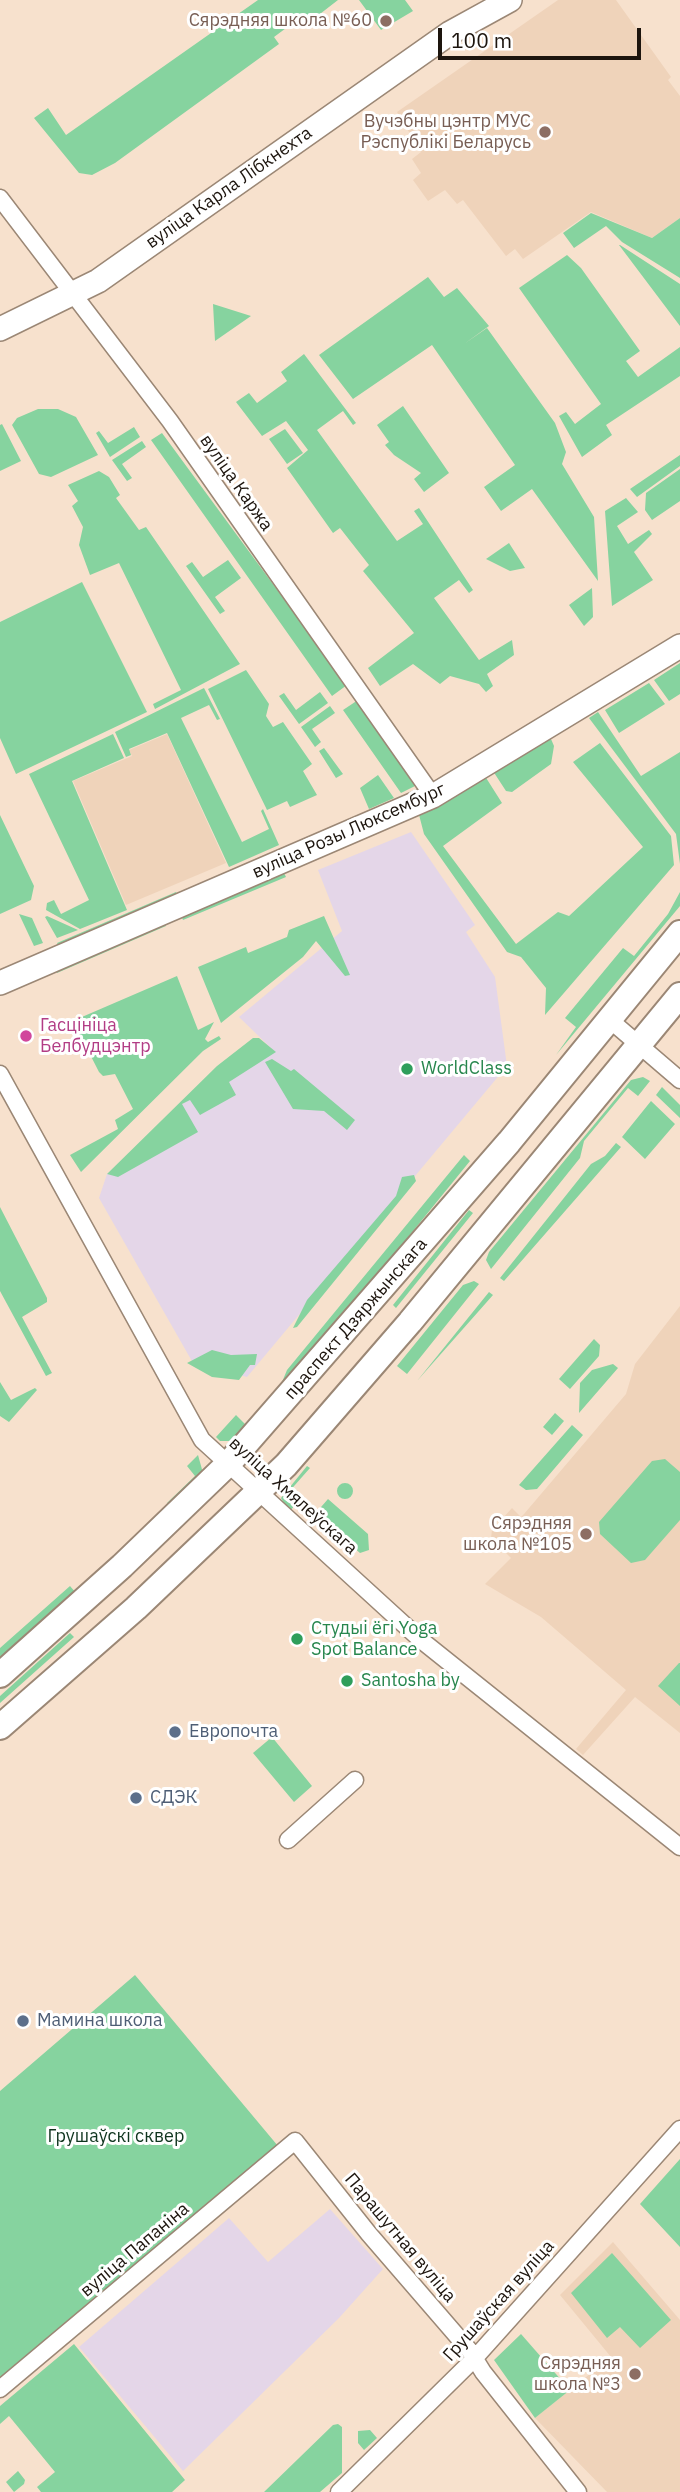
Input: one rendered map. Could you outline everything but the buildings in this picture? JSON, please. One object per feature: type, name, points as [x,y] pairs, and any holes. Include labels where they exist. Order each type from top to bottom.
[{"type":"main road","name":"праспект Дзяржынскага","points":[[0,1675],[176,1516],[229,1463],[483,1173],[680,933]]},
{"type":"main road","points":[[0,1727],[136,1608],[286,1465],[378,1360],[680,995]]},
{"type":"street","name":"вуліца Карла Лібкнехта","points":[[450,33],[482,0]]},
{"type":"street","name":"вуліца Карла Лібкнехта","points":[[0,329],[74,293],[142,250],[450,33],[510,0]]},
{"type":"street","name":"вуліца Каржа","points":[[0,198],[170,421],[433,796]]},
{"type":"street","name":"вуліца Розы Люксембург","points":[[0,983],[433,796],[680,646]]},
{"type":"street","points":[[610,1020],[680,1080]]},
{"type":"street","name":"вуліца Хмялеўскага","points":[[0,1073],[197,1434],[256,1492],[421,1640],[680,1847]]},
{"type":"street","points":[[288,1840],[355,1780]]},
{"type":"street","name":"Грушаўская вуліца","points":[[339,2492],[474,2359],[680,2129]]},
{"type":"street","name":"Парашутная вуліца","points":[[295,2141],[474,2359],[578,2492]]},
{"type":"street","name":"вуліца Папаніна","points":[[0,2389],[295,2141]]},
{"type":"shaded area","name":"Вучэбны цэнтр МУС Рэспублікі Беларусь","points":[[558,0],[616,0],[671,77],[668,80],[680,96],[680,218],[652,238],[591,212],[523,259],[515,249],[506,256],[463,200],[457,204],[445,190],[428,201],[413,180],[421,173],[412,159],[421,152],[397,112]]},
{"type":"shaded area","points":[[167,734],[226,863],[126,905],[73,781],[132,756],[129,750]]},
{"type":"shaded area","points":[[411,832],[475,925],[466,932],[495,977],[507,1066],[247,1377],[193,1363],[99,1198],[107,1174],[182,1104],[272,1049],[239,1017],[342,931],[318,870]]},
{"type":"shaded area","name":"Сярэдняя школа №105","points":[[680,1306],[680,1733],[635,1697],[583,1755],[576,1749],[626,1690],[541,1617],[485,1584],[511,1558],[491,1538],[492,1530],[512,1508],[521,1517],[524,1514],[626,1394],[635,1364]]},
{"type":"shaded area","points":[[330,2209],[383,2269],[339,2318],[183,2471],[79,2347],[229,2218],[268,2262]]},
{"type":"shaded area","name":"Сярэдняя школа №3","points":[[613,2242],[680,2320],[680,2492],[607,2492],[535,2418],[611,2357],[560,2295]]},
{"type":"green space","points":[[258,0],[338,0],[307,24],[301,17],[274,37],[279,44],[115,163],[92,175],[79,173],[34,118],[48,108],[66,135]]},
{"type":"green space","name":"Сярэдняя школа №60","points":[[359,0],[405,0],[413,11],[381,30]]},
{"type":"green space","points":[[591,213],[652,238],[680,218],[680,278],[622,242],[606,226],[574,248],[563,233]]},
{"type":"green space","points":[[619,245],[680,284],[680,326]]},
{"type":"green space","points":[[567,255],[581,268],[640,351],[626,361],[638,377],[680,347],[680,376],[606,425],[612,435],[582,457],[559,416],[566,412],[575,424],[601,404],[519,288]]},
{"type":"green space","points":[[428,277],[444,297],[457,288],[489,326],[464,344],[487,328],[555,423],[566,452],[562,464],[594,517],[598,581],[532,489],[501,511],[484,487],[515,465],[432,345],[353,399],[319,355]]},
{"type":"green space","points":[[213,304],[251,316],[215,341]]},
{"type":"green space","points":[[304,354],[356,423],[353,425],[343,411],[317,430],[397,541],[423,524],[414,511],[419,508],[473,590],[469,593],[459,580],[434,598],[479,660],[512,640],[514,655],[487,674],[493,686],[486,692],[479,684],[450,676],[440,684],[413,664],[380,686],[368,668],[414,633],[363,571],[369,565],[340,528],[333,533],[287,468],[308,450],[286,421],[262,436],[236,402],[249,393],[257,403],[287,381],[281,372]]},
{"type":"green space","points":[[403,406],[449,473],[424,492],[414,479],[421,473],[394,455],[385,445],[389,442],[377,425]]},
{"type":"green space","points":[[38,409],[58,409],[76,417],[98,455],[51,477],[39,474],[12,425],[17,418]]},
{"type":"green space","points":[[2,424],[21,461],[0,471],[0,425]]},
{"type":"green space","points":[[134,427],[140,437],[110,457],[96,433],[99,431],[108,443]]},
{"type":"green space","points":[[285,429],[303,453],[287,464],[269,439]]},
{"type":"green space","points":[[162,433],[347,685],[332,696],[151,440]]},
{"type":"green space","points":[[142,441],[146,447],[122,464],[132,478],[127,481],[112,460]]},
{"type":"green space","points":[[680,455],[680,466],[637,497],[630,489]]},
{"type":"green space","points":[[680,469],[680,501],[652,520],[645,510],[646,493]]},
{"type":"green space","points":[[99,471],[109,477],[120,495],[116,498],[139,530],[146,527],[240,664],[155,709],[153,704],[181,690],[119,563],[90,575],[79,545],[83,527],[72,506],[78,501],[68,485]]},
{"type":"green space","points":[[626,498],[638,512],[617,526],[628,544],[649,530],[652,534],[634,552],[653,580],[612,606],[605,511]]},
{"type":"green space","points":[[509,543],[525,568],[510,571],[486,559]]},
{"type":"green space","points":[[228,560],[241,578],[215,597],[225,611],[220,614],[186,566],[192,562],[203,577]]},
{"type":"green space","points":[[82,582],[147,712],[16,774],[0,738],[0,622]]},
{"type":"green space","points":[[592,588],[593,617],[584,626],[569,605]]},
{"type":"green space","points":[[680,663],[680,694],[669,701],[654,680]]},
{"type":"green space","points":[[246,670],[269,704],[266,716],[273,727],[283,722],[312,764],[303,771],[317,795],[290,807],[287,801],[267,810],[208,689]]},
{"type":"green space","points":[[649,683],[665,704],[619,733],[605,710]]},
{"type":"green space","points":[[204,688],[220,719],[217,720],[209,705],[181,718],[242,842],[269,829],[261,811],[263,809],[279,845],[229,867],[167,733],[129,749],[131,755],[126,757],[115,732]]},
{"type":"green space","points":[[320,692],[328,703],[299,724],[279,696],[284,693],[296,710]]},
{"type":"green space","points":[[358,700],[417,780],[415,786],[401,793],[343,710]]},
{"type":"green space","points":[[330,706],[335,713],[312,729],[321,742],[315,747],[301,727]]},
{"type":"green space","points":[[598,712],[641,776],[680,752],[680,864],[676,834],[589,718]]},
{"type":"green space","points":[[548,732],[554,746],[551,764],[512,792],[506,791],[491,768]]},
{"type":"green space","points":[[113,734],[124,758],[72,781],[127,910],[80,929],[46,910],[47,903],[54,900],[61,914],[89,900],[29,774]]},
{"type":"green space","points":[[600,743],[671,836],[674,865],[545,1015],[546,988],[521,957],[507,952],[424,834],[417,807],[483,773],[502,803],[443,846],[516,944],[558,912],[569,916],[643,847],[573,762]]},
{"type":"green space","points":[[324,748],[343,774],[336,778],[319,751]]},
{"type":"green space","points":[[378,775],[394,798],[369,809],[360,788]]},
{"type":"green space","points":[[0,815],[34,886],[31,900],[0,914]]},
{"type":"green space","points":[[284,873],[286,877],[183,920],[181,915]]},
{"type":"green space","points":[[176,892],[178,897],[59,948],[57,943]]},
{"type":"green space","points":[[680,892],[680,906],[556,1055],[576,1027],[565,1018],[623,948],[634,956],[668,914]]},
{"type":"green space","points":[[19,914],[32,918],[43,943],[34,946]]},
{"type":"green space","points":[[324,916],[350,975],[345,976],[316,941],[303,957],[221,1023],[198,967],[246,947],[248,953],[287,937],[289,930]]},
{"type":"green space","points":[[45,917],[78,930],[57,938]]},
{"type":"green space","points":[[164,922],[166,926],[57,973],[55,969]]},
{"type":"green space","points":[[177,976],[198,1030],[214,1022],[205,1039],[208,1042],[219,1036],[221,1039],[203,1051],[81,1172],[70,1155],[118,1129],[115,1120],[133,1109],[115,1074],[103,1076],[99,1072],[77,1029],[64,1032],[61,1026]]},
{"type":"green space","points":[[253,1038],[259,1038],[276,1052],[229,1082],[236,1095],[200,1115],[190,1100],[182,1104],[198,1132],[118,1177],[107,1174],[217,1066]]},
{"type":"green space","points":[[272,1059],[291,1071],[294,1069],[355,1120],[347,1130],[324,1111],[293,1109],[265,1062]]},
{"type":"green space","points":[[643,1077],[650,1081],[638,1096],[628,1088],[584,1141],[580,1158],[491,1269],[486,1260],[489,1252],[631,1080]]},
{"type":"green space","points":[[662,1087],[680,1105],[680,1118],[656,1095]]},
{"type":"green space","points":[[651,1101],[675,1124],[645,1159],[622,1137]]},
{"type":"green space","points":[[616,1143],[621,1147],[504,1281],[500,1278],[591,1164],[605,1156]]},
{"type":"green space","points":[[464,1155],[470,1161],[339,1322],[235,1441],[220,1441],[216,1437],[236,1415],[246,1425],[280,1387],[287,1370]]},
{"type":"green space","points":[[414,1175],[416,1181],[297,1327],[293,1328],[307,1300],[396,1196],[402,1177]]},
{"type":"green space","points":[[0,1207],[47,1298],[47,1302],[22,1317],[52,1373],[46,1376],[0,1291]]},
{"type":"green space","points":[[469,1210],[473,1213],[396,1308],[393,1305]]},
{"type":"green space","points":[[474,1281],[479,1284],[407,1374],[397,1366],[463,1285]]},
{"type":"green space","points":[[489,1292],[493,1295],[417,1381]]},
{"type":"green space","points":[[594,1339],[600,1345],[599,1356],[570,1389],[559,1379]]},
{"type":"green space","points":[[212,1350],[231,1355],[257,1354],[255,1365],[250,1365],[239,1380],[212,1377],[187,1363]]},
{"type":"green space","points":[[613,1364],[618,1368],[579,1413],[580,1383],[592,1370]]},
{"type":"green space","points":[[0,1382],[11,1400],[35,1388],[37,1390],[9,1422],[0,1416]]},
{"type":"green space","points":[[555,1413],[564,1421],[552,1435],[543,1427]]},
{"type":"green space","points":[[572,1425],[583,1435],[537,1489],[526,1490],[519,1485]]},
{"type":"green space","points":[[198,1455],[203,1473],[170,1506],[167,1503],[195,1476],[187,1466]]},
{"type":"green space","points":[[665,1459],[680,1472],[680,1520],[645,1560],[631,1563],[600,1534],[599,1522],[652,1461]]},
{"type":"green space","points":[[307,1466],[310,1468],[287,1494],[297,1503],[289,1512],[281,1498]]},
{"type":"green space","points":[[345,1483],[351,1485],[351,1497],[345,1499],[339,1497],[337,1491],[339,1485]]},
{"type":"green space","points":[[328,1499],[368,1534],[369,1550],[360,1553],[315,1514]]},
{"type":"green space","points":[[70,1586],[76,1593],[0,1660],[0,1648]]},
{"type":"green space","points":[[70,1633],[74,1637],[0,1703],[0,1696]]},
{"type":"green space","points":[[680,1663],[680,1706],[658,1686]]},
{"type":"green space","points":[[272,1737],[312,1786],[294,1802],[253,1753]]},
{"type":"green space","name":"Грушаўскі сквер","points":[[135,1975],[278,2146],[0,2380],[0,2091]]},
{"type":"green space","points":[[680,2159],[680,2247],[640,2204]]},
{"type":"green space","points":[[612,2253],[671,2320],[640,2348],[620,2327],[607,2338],[571,2293]]},
{"type":"green space","points":[[521,2334],[570,2390],[535,2418],[494,2360]]},
{"type":"green space","points":[[74,2344],[185,2480],[172,2492],[41,2492],[37,2487],[55,2472],[9,2416],[0,2424],[0,2406]]},
{"type":"green space","points":[[333,2425],[342,2427],[342,2473],[320,2492],[264,2492]]},
{"type":"green space","points":[[370,2430],[377,2438],[364,2450],[358,2443],[358,2431]]},
{"type":"green space","points":[[18,2471],[25,2480],[14,2492],[6,2482]]},
{"type":"place","name":"Сярэдняя школа №60","points":[[386,21]]},
{"type":"place","name":"Вучэбны цэнтр МУС Рэспублікі Беларусь","points":[[545,132]]},
{"type":"place","name":"Гасцініца Белбудцэнтр","points":[[26,1036]]},
{"type":"place","name":"WorldClass","points":[[407,1069]]},
{"type":"place","name":"Сярэдняя школа №105","points":[[586,1534]]},
{"type":"place","name":"Студыі ёгі Yoga Spot Balance","points":[[297,1639]]},
{"type":"place","name":"Santosha by","points":[[347,1681]]},
{"type":"place","name":"Европочта","points":[[175,1732]]},
{"type":"place","name":"СДЭК","points":[[136,1798]]},
{"type":"place","name":"Мамина школа","points":[[23,2021]]},
{"type":"place","name":"Сярэдняя школа №3","points":[[635,2374]]}]
